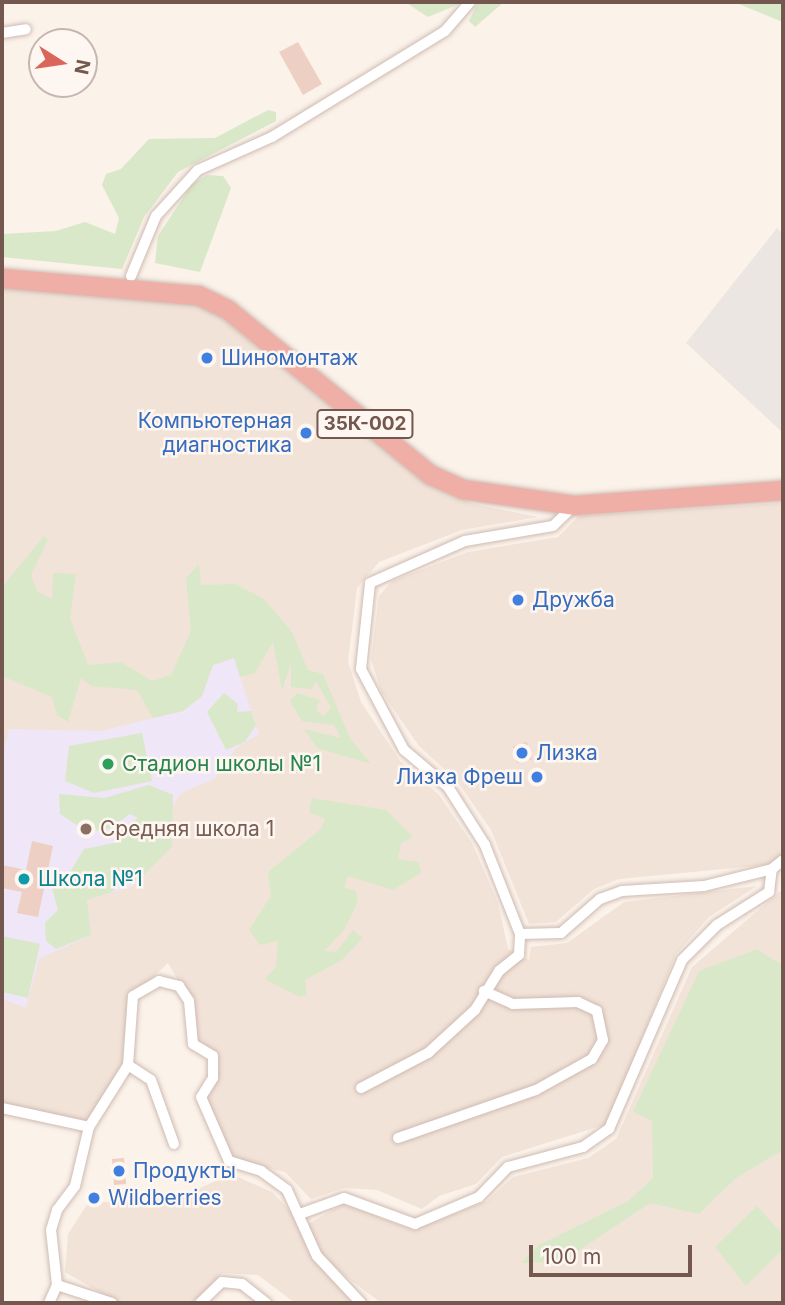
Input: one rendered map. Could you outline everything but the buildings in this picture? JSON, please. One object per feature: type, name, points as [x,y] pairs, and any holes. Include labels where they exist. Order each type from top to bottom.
[{"type":"highway","points":[[2,268],[126,275],[200,287],[230,302],[438,473],[491,491],[576,501]]},
{"type":"highway","name":"35К-002","points":[[2,278],[177,290],[227,309],[429,474],[493,498],[576,501],[783,490]]},
{"type":"highway","name":"35К-002","points":[[576,501],[783,481]]},
{"type":"street","points":[[126,275],[156,216],[198,170],[272,137],[444,31],[470,2]]},
{"type":"street","points":[[2,33],[26,29]]},
{"type":"street","points":[[361,1088],[428,1054],[475,1010],[484,991],[519,955],[520,934],[485,845],[447,788],[404,750],[361,669],[368,591],[382,573],[465,541],[553,526],[576,501]]},
{"type":"street","points":[[520,934],[561,933],[600,899],[622,891],[704,886],[772,869],[783,860]]},
{"type":"street","points":[[300,1214],[355,1199],[415,1224],[479,1197],[508,1167],[583,1147],[609,1129],[682,960],[718,925],[769,892],[772,869]]},
{"type":"street","points":[[49,1303],[57,1285],[51,1229],[75,1186],[89,1127],[128,1065],[134,996],[169,981],[189,1001],[193,1044],[213,1056],[213,1078],[201,1097],[229,1161],[278,1184],[300,1214],[317,1256],[361,1303]]},
{"type":"street","points":[[398,1138],[536,1090],[592,1059],[603,1040],[597,1011],[578,1002],[513,1004],[484,991]]},
{"type":"street","points":[[128,1065],[151,1080],[174,1144]]},
{"type":"street","points":[[2,1108],[89,1127]]},
{"type":"street","points":[[200,1303],[222,1282],[242,1284],[266,1303]]},
{"type":"street","points":[[57,1285],[112,1303]]},
{"type":"shaded area","points":[[777,228],[783,234],[783,433],[686,343]]},
{"type":"shaded area","points":[[2,285],[204,304],[416,475],[470,503],[538,517],[462,530],[379,562],[357,588],[348,662],[361,702],[400,761],[439,795],[472,843],[498,903],[508,949],[529,960],[531,947],[567,943],[624,902],[757,886],[709,917],[676,954],[607,1124],[502,1157],[476,1184],[439,1196],[422,1209],[377,1190],[344,1188],[311,1199],[285,1172],[231,1160],[205,1099],[215,1058],[195,1039],[194,1007],[168,963],[128,1001],[125,1067],[88,1125],[2,1106]]},
{"type":"shaded area","points":[[783,503],[783,854],[767,865],[619,879],[594,889],[556,922],[529,924],[491,830],[457,781],[419,746],[381,691],[371,659],[379,596],[392,581],[468,552],[558,537],[579,516]]},
{"type":"shaded area","name":"Средняя школа 1","points":[[234,658],[259,734],[236,748],[214,779],[181,793],[170,811],[172,847],[133,886],[87,900],[91,935],[39,959],[26,1008],[2,999],[2,758],[9,729],[101,731],[183,711],[202,696],[213,665]]},
{"type":"shaded area","points":[[783,889],[783,1303],[381,1303],[322,1258],[308,1224],[343,1204],[413,1230],[487,1201],[513,1177],[588,1158],[616,1139],[692,967]]},
{"type":"shaded area","points":[[231,1174],[272,1192],[297,1218],[314,1261],[357,1303],[295,1303],[258,1275],[223,1273],[192,1303],[118,1303],[65,1272],[68,1234],[88,1203],[178,1198]]},
{"type":"green space","points":[[405,2],[464,2],[428,17]]},
{"type":"green space","points":[[478,2],[504,2],[475,27],[469,21]]},
{"type":"green space","points":[[734,2],[783,2],[783,22]]},
{"type":"green space","points":[[268,110],[276,112],[276,121],[178,172],[144,217],[122,269],[2,257],[2,234],[56,231],[85,222],[115,234],[119,218],[102,185],[106,174],[121,169],[149,139],[215,138]]},
{"type":"green space","points":[[207,175],[223,176],[231,188],[200,272],[155,263],[158,236],[192,184]]},
{"type":"green space","points":[[44,536],[48,540],[31,575],[37,591],[52,599],[53,573],[76,574],[70,618],[88,665],[121,662],[152,681],[171,675],[191,631],[186,578],[199,564],[201,585],[235,584],[264,599],[292,632],[308,670],[323,674],[350,738],[371,764],[317,748],[304,729],[341,738],[334,725],[302,721],[290,701],[297,693],[320,700],[316,710],[324,716],[331,708],[316,681],[312,689],[291,687],[291,663],[282,691],[273,642],[255,673],[240,677],[234,658],[213,665],[202,696],[183,711],[153,718],[137,690],[91,686],[81,678],[68,722],[57,715],[52,697],[2,676],[2,587]]},
{"type":"green space","points":[[224,693],[238,704],[237,712],[251,711],[256,725],[245,742],[226,750],[207,712]]},
{"type":"green space","name":"Стадион школы №1","points":[[142,733],[152,781],[94,793],[65,781],[69,746]]},
{"type":"green space","points":[[149,785],[173,795],[172,847],[138,881],[123,877],[112,892],[87,900],[91,935],[56,949],[46,941],[45,923],[58,910],[50,881],[56,873],[68,875],[84,849],[119,842],[122,828],[138,818],[130,814],[109,829],[87,832],[60,814],[59,794],[104,798]]},
{"type":"green space","points":[[312,798],[386,810],[413,837],[401,843],[398,859],[419,862],[421,873],[393,890],[348,876],[344,887],[356,891],[358,901],[344,930],[324,951],[336,952],[353,930],[363,938],[342,960],[305,980],[307,995],[299,997],[265,979],[276,967],[278,941],[260,945],[249,930],[271,896],[268,872],[321,829],[325,819],[309,812]]},
{"type":"green space","points":[[2,936],[40,944],[28,998],[2,992]]},
{"type":"green space","points":[[757,949],[783,966],[783,1150],[736,1178],[699,1214],[650,1203],[562,1262],[521,1263],[539,1245],[628,1201],[653,1178],[652,1121],[633,1112],[699,971]]},
{"type":"green space","points":[[757,1206],[783,1235],[783,1249],[746,1286],[715,1247]]},
{"type":"place","name":"Шиномонтаж","points":[[207,358]]},
{"type":"place","name":"Компьютерная диагностика","points":[[306,433]]},
{"type":"place","name":"Дружба","points":[[518,600]]},
{"type":"place","name":"Лизка","points":[[522,753]]},
{"type":"place","name":"Стадион школы №1","points":[[108,764]]},
{"type":"place","name":"Лизка Фреш","points":[[537,777]]},
{"type":"place","name":"Средняя школа 1","points":[[86,829]]},
{"type":"place","name":"Школа №1","points":[[24,879]]},
{"type":"place","name":"Продукты","points":[[119,1171]]},
{"type":"place","name":"Wildberries","points":[[94,1198]]}]
